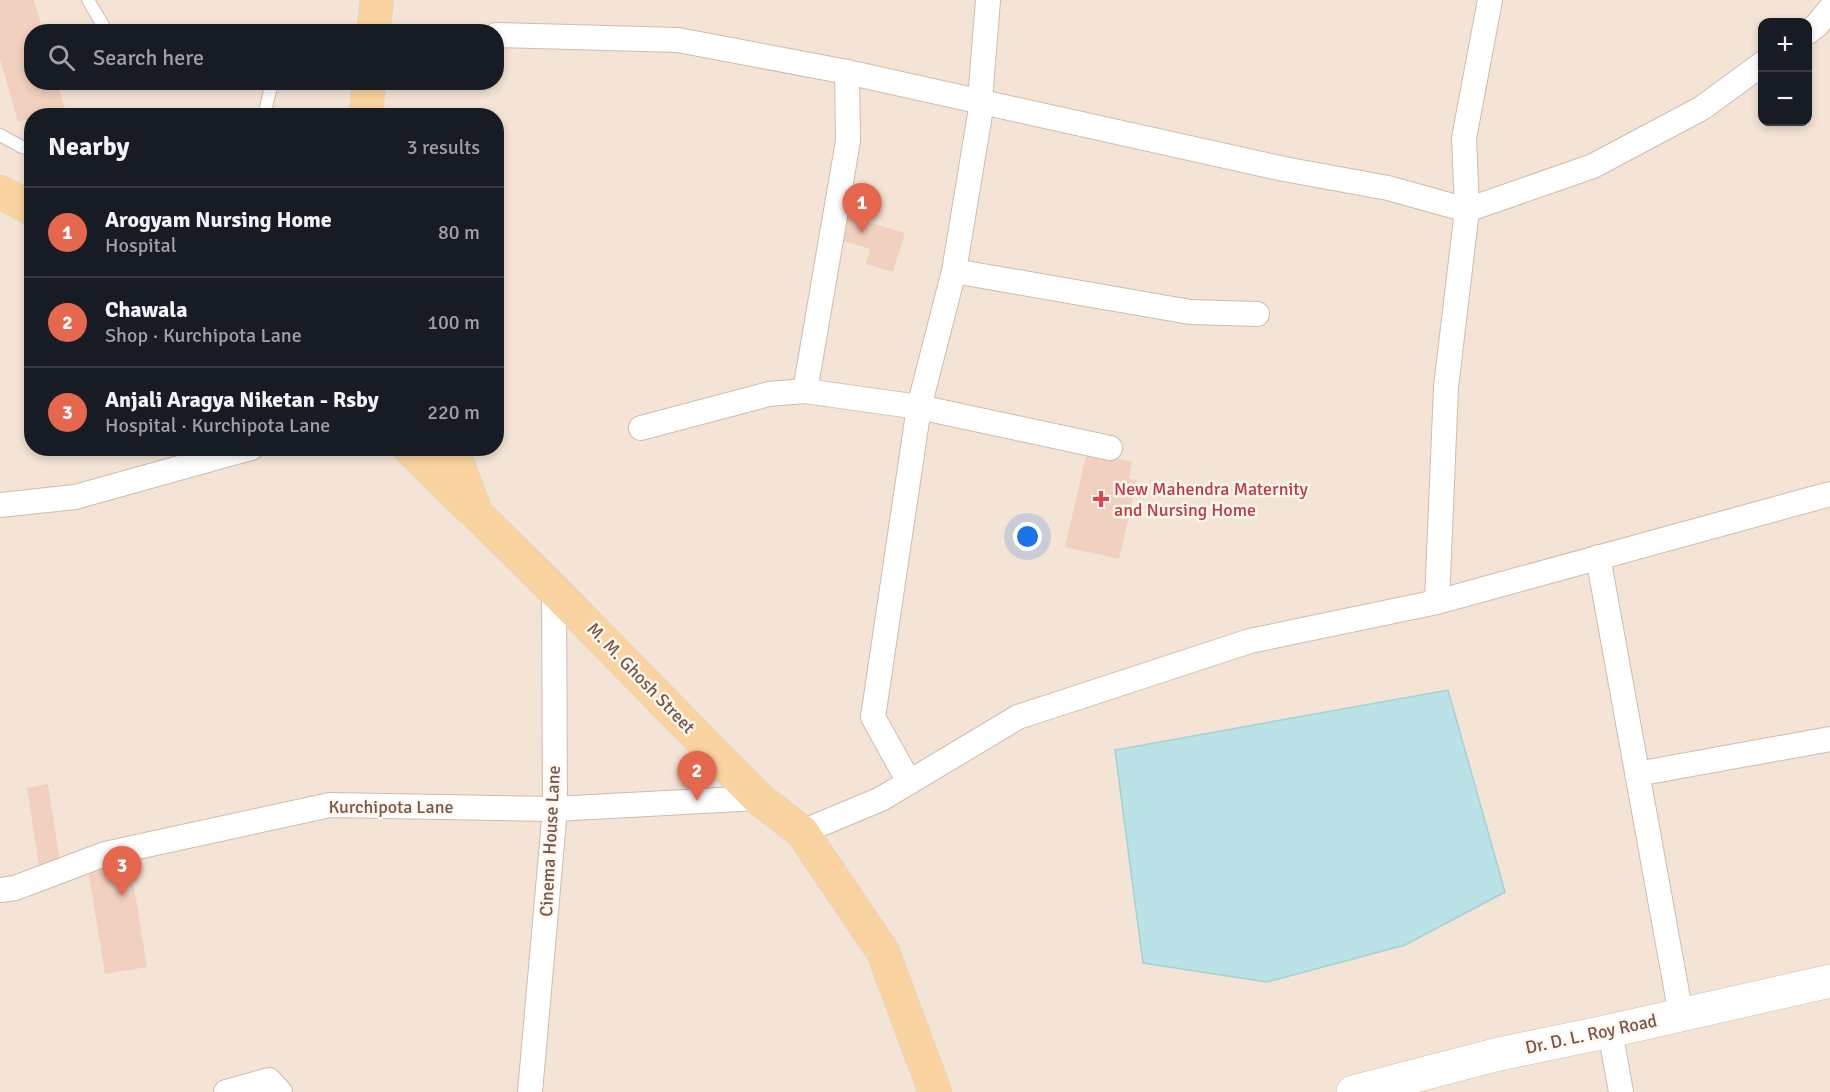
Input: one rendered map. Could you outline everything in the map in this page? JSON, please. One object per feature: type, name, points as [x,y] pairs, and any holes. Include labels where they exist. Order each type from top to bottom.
[{"type":"main road","points":[[374,24],[377,0]]},
{"type":"main road","points":[[367,108],[368,90]]},
{"type":"main road","points":[[0,192],[24,206]]},
{"type":"main road","points":[[417,456],[476,513]]},
{"type":"main road","name":"M. M. Ghosh Street","points":[[455,456],[476,513],[758,798],[802,832],[883,952],[936,1092]]},
{"type":"street","points":[[909,782],[873,717],[919,407],[954,271],[982,102],[980,100],[988,0]]},
{"type":"street","points":[[1437,602],[1446,387],[1467,210],[1464,138],[1490,0]]},
{"type":"street","points":[[1812,29],[1830,9]]},
{"type":"street","points":[[504,35],[678,40],[847,72],[1284,168],[1388,188],[1467,210],[1593,166],[1702,108],[1758,67]]},
{"type":"street","points":[[805,391],[848,141],[847,72]]},
{"type":"street","points":[[954,271],[1190,312],[1257,314]]},
{"type":"street","points":[[641,428],[769,394],[805,391],[919,407],[1110,448]]},
{"type":"street","points":[[0,505],[75,496],[222,456]]},
{"type":"street","points":[[802,832],[880,799],[1018,717],[1250,640],[1437,602],[1830,494]]},
{"type":"street","points":[[1598,557],[1681,1015]]},
{"type":"street","name":"Cinema House Lane","points":[[531,1092],[555,809],[554,590]]},
{"type":"street","points":[[1637,774],[1830,739]]},
{"type":"street","name":"Kurchipota Lane","points":[[0,890],[15,888],[105,854],[330,805],[555,809],[758,798]]},
{"type":"street","name":"Dr. D. L. Roy Road","points":[[1353,1092],[1499,1054],[1830,981]]},
{"type":"street","points":[[1610,1031],[1621,1092]]},
{"type":"street","points":[[226,1092],[269,1080],[280,1092]]},
{"type":"lane","points":[[88,0],[102,24]]},
{"type":"lane","points":[[266,108],[270,90]]},
{"type":"lane","points":[[0,135],[24,147]]},
{"type":"shaded area","points":[[0,0],[1830,0],[1830,1092],[0,1092]]},
{"type":"water","points":[[1448,690],[1505,892],[1405,945],[1267,982],[1143,963],[1115,750]]},
{"type":"building","points":[[0,0],[34,0],[41,24],[24,24],[24,90],[59,90],[65,108],[24,108],[24,120],[18,122],[0,59]]},
{"type":"building","points":[[848,216],[905,233],[893,272],[866,264],[870,249],[841,240]]},
{"type":"building","points":[[1087,451],[1132,462],[1129,479],[1137,480],[1119,559],[1065,547]]},
{"type":"building","points":[[48,784],[60,863],[39,866],[27,788]]},
{"type":"building","points":[[130,862],[147,967],[105,974],[88,869]]},
{"type":"place","name":"Arogyam Nursing Home","points":[[862,233]]},
{"type":"place","name":"New Mahendra Maternity and Nursing Home","points":[[1101,499]]},
{"type":"place","name":"Chawala","points":[[697,801]]},
{"type":"place","name":"Anjali Aragya Niketan - Rsby","points":[[122,896]]}]
